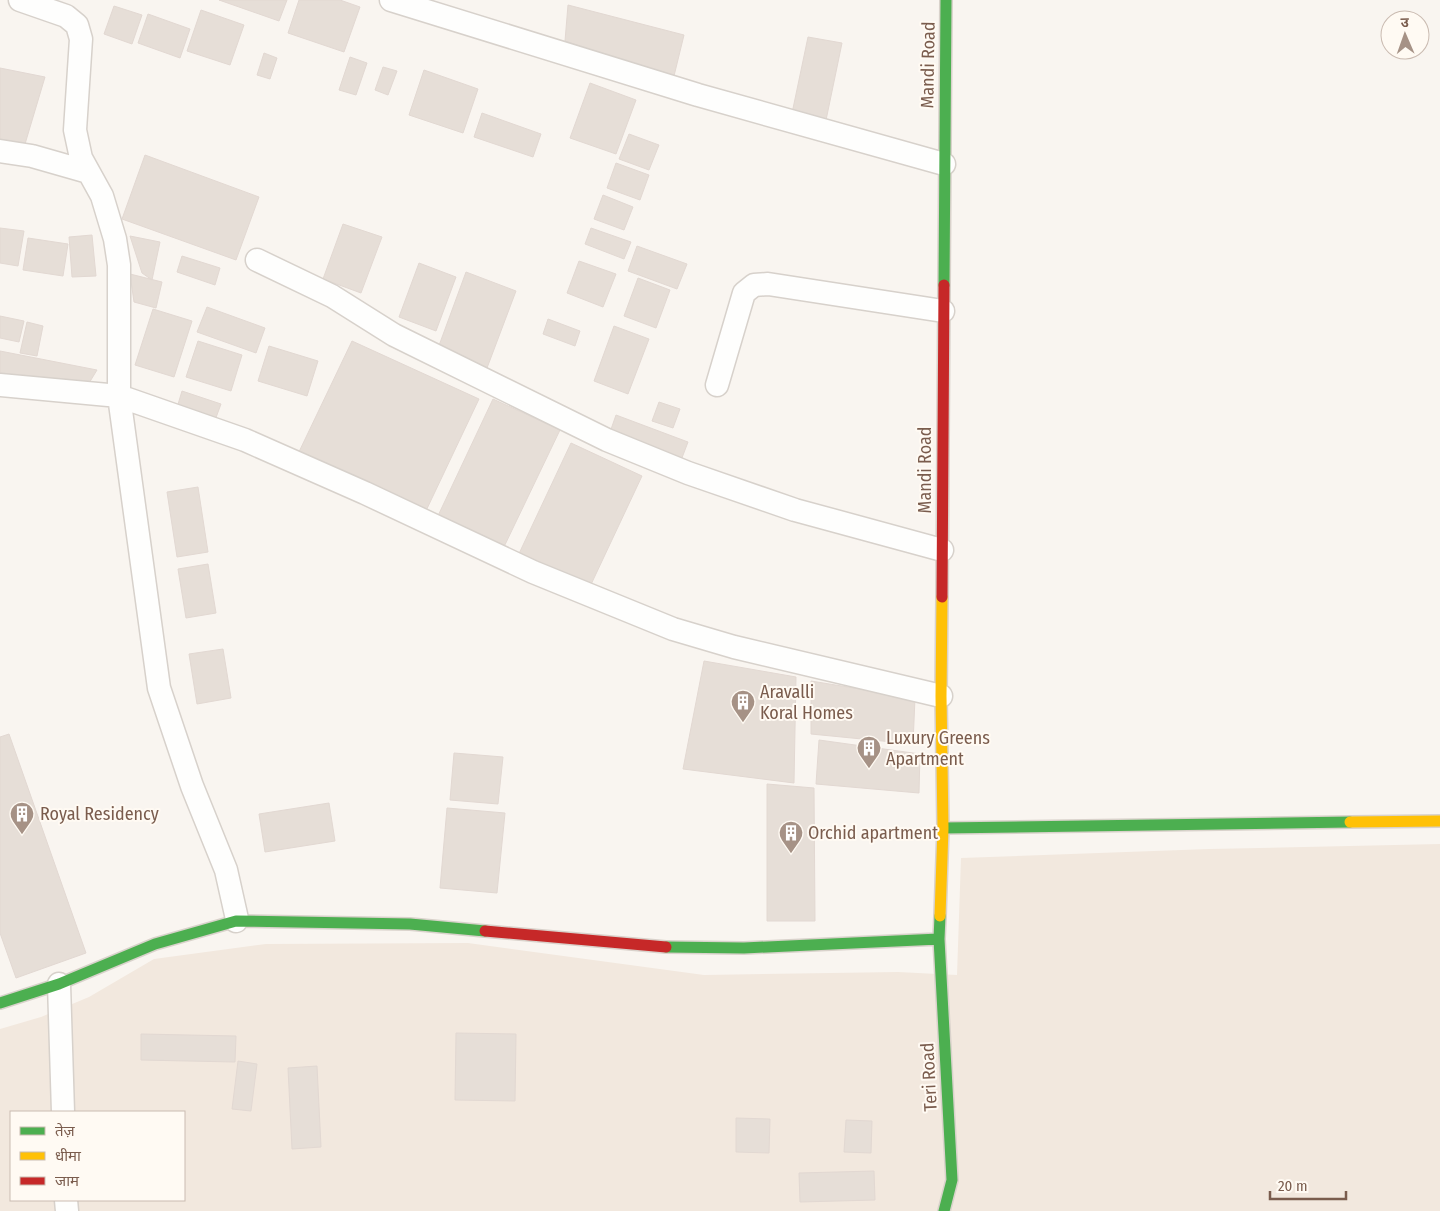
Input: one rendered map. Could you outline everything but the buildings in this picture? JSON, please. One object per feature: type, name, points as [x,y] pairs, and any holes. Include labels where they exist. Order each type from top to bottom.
[{"type":"street","points":[[20,0],[66,16],[77,25],[82,39],[75,130],[81,158],[102,196],[115,239],[119,265],[119,396],[159,688],[192,786],[226,870],[236,921]]},
{"type":"street","points":[[390,0],[698,95],[944,164]]},
{"type":"street","name":"Mandi Road","points":[[939,939],[944,828],[941,696],[946,0]]},
{"type":"street","points":[[0,151],[32,156],[88,172]]},
{"type":"street","points":[[257,260],[332,296],[394,335],[607,440],[688,473],[795,510],[942,550]]},
{"type":"street","points":[[717,385],[744,293],[754,285],[768,284],[944,311]]},
{"type":"street","points":[[0,385],[119,396],[244,440],[365,493],[533,572],[673,629],[734,647],[941,696]]},
{"type":"street","points":[[944,828],[1440,821]]},
{"type":"street","points":[[0,1003],[59,984],[155,944],[236,921],[410,924],[678,948],[744,948],[939,939]]},
{"type":"street","name":"Teri Road","points":[[939,939],[952,1180],[944,1211]]},
{"type":"street","points":[[59,984],[63,1111]]},
{"type":"street","points":[[952,1180],[958,1203]]},
{"type":"shaded area","points":[[1440,844],[1440,1211],[0,1211],[0,1029],[41,1017],[89,997],[154,959],[266,944],[468,943],[704,975],[898,972],[957,975],[961,858],[1209,849]]},
{"type":"traffic: fast","points":[[944,285],[946,0]]},
{"type":"traffic: fast","points":[[943,828],[1350,822]]},
{"type":"traffic: fast","points":[[940,916],[939,939],[952,1180],[944,1211]]},
{"type":"traffic: fast","points":[[0,1003],[59,984],[155,944],[236,921],[410,924],[485,931]]},
{"type":"traffic: fast","points":[[666,947],[744,948],[939,939]]},
{"type":"traffic: slow","points":[[940,916],[943,828],[942,597]]},
{"type":"traffic: slow","points":[[1350,822],[1440,821]]},
{"type":"traffic: jam","points":[[942,597],[944,285]]},
{"type":"traffic: jam","points":[[485,931],[666,947]]},
{"type":"place","name":"Aravalli Koral Homes","points":[[743,723]]},
{"type":"place","name":"Luxury Greens Apartment","points":[[869,769]]},
{"type":"place","name":"Royal Residency","points":[[22,835]]},
{"type":"place","name":"Orchid apartment","points":[[791,854]]}]
